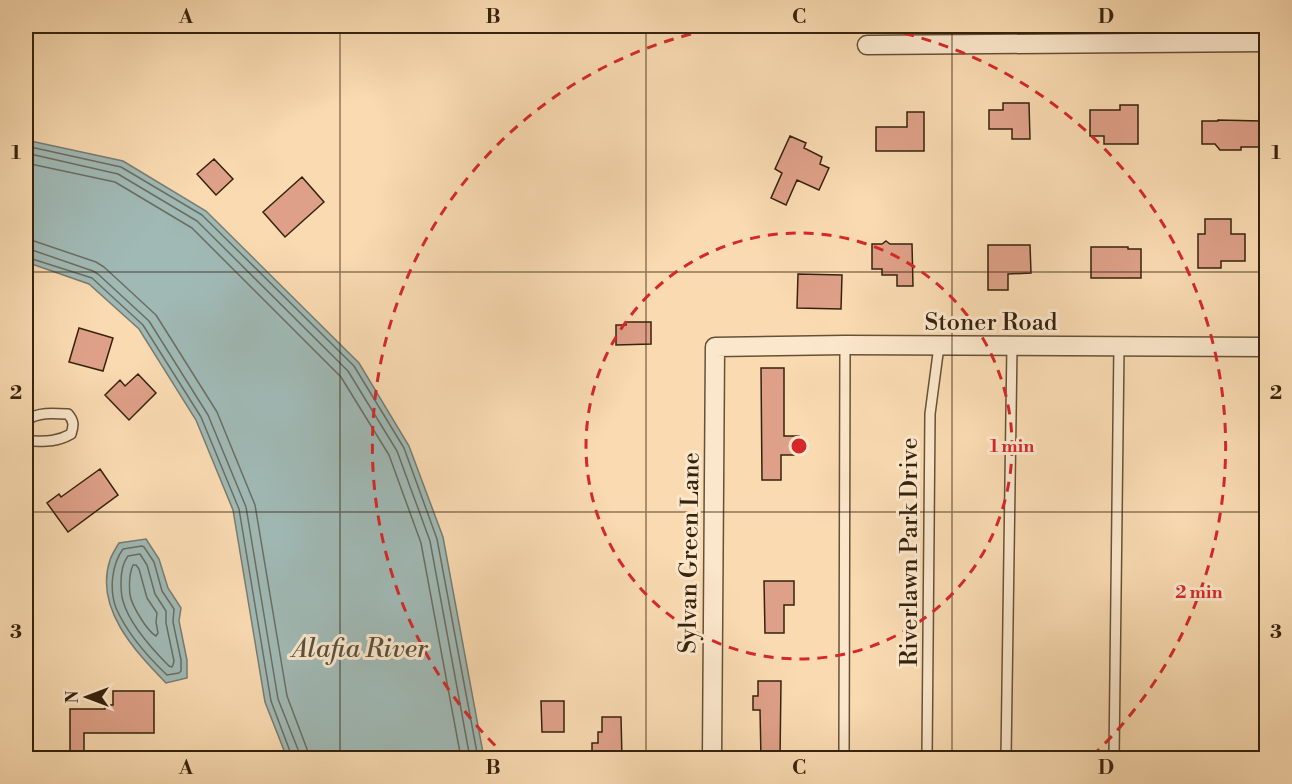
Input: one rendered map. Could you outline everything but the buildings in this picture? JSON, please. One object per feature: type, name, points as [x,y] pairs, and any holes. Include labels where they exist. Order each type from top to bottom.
[{"type":"street","points":[[867,45],[1266,42]]},
{"type":"street","name":"Stoner Road","points":[[715,347],[1266,346]]},
{"type":"street","name":"Sylvan Green Lane","points":[[712,759],[715,347]]},
{"type":"lane","points":[[844,759],[845,345]]},
{"type":"lane","name":"Riverlawn Park Drive","points":[[927,759],[930,414],[939,345]]},
{"type":"lane","points":[[1006,759],[1012,346]]},
{"type":"lane","points":[[1114,759],[1119,346]]},
{"type":"lane","points":[[26,420],[43,414],[68,414],[73,419],[74,426],[71,434],[62,439],[26,441]]},
{"type":"water","name":"Alafia River","points":[[26,140],[123,161],[206,211],[359,363],[409,446],[443,537],[484,758],[287,758],[265,702],[233,510],[196,420],[139,329],[89,284],[26,262]]},
{"type":"water","points":[[146,539],[159,559],[168,588],[181,608],[179,621],[187,660],[187,678],[166,683],[130,643],[120,628],[108,595],[107,578],[110,560],[119,543]]}]
